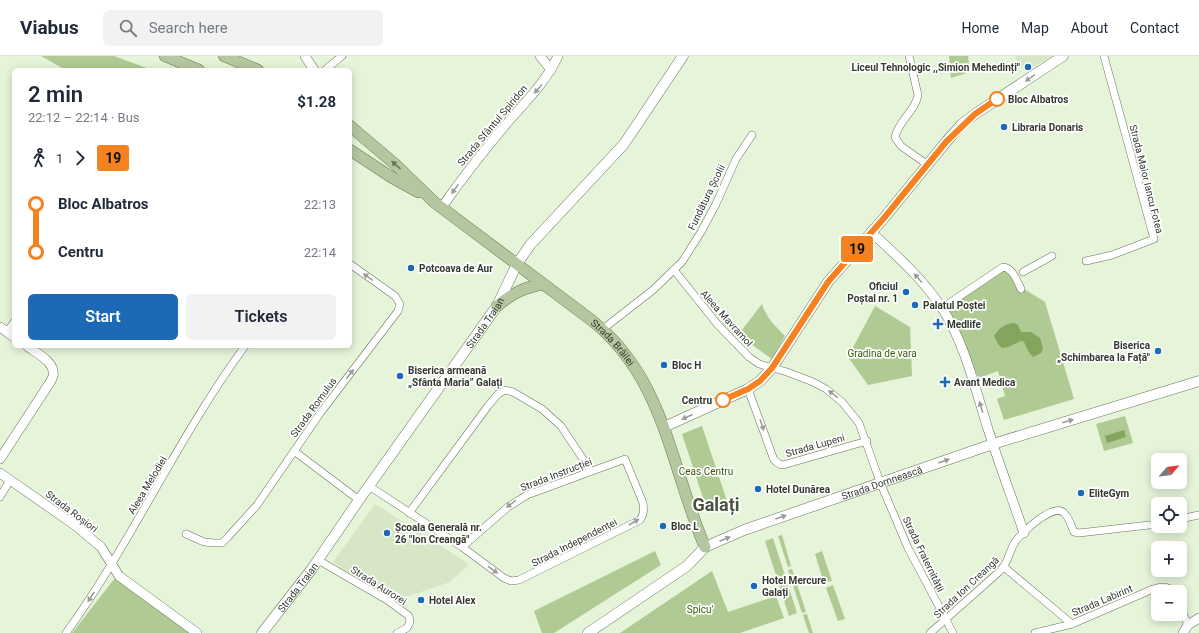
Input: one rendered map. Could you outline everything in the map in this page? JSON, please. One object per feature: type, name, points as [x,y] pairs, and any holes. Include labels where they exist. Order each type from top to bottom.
[{"type":"main road","points":[[165,56],[194,68]]},
{"type":"main road","points":[[224,56],[253,68]]},
{"type":"main road","name":"Strada Traian","points":[[262,633],[318,560],[497,306],[517,264],[530,245],[624,144],[683,56]]},
{"type":"main road","points":[[664,427],[748,389],[760,381],[772,368],[828,282],[928,166],[946,142],[975,114],[1063,56]]},
{"type":"main road","name":"Strada Brăilei","points":[[352,128],[396,165],[438,205]]},
{"type":"main road","name":"Strada Brăilei","points":[[352,151],[438,205],[603,328],[617,343],[631,363],[652,399],[664,427],[696,527],[705,547]]},
{"type":"main road","points":[[497,306],[520,290],[543,284]]},
{"type":"main road","name":"Strada Domnească","points":[[588,633],[687,566],[705,547],[744,530],[993,444],[1199,381]]},
{"type":"street","points":[[305,56],[313,68]]},
{"type":"street","points":[[327,68],[342,56]]},
{"type":"street","points":[[540,56],[551,70]]},
{"type":"street","name":"Strada Sfântul Spiridon","points":[[438,205],[543,82],[558,56]]},
{"type":"street","points":[[909,56],[918,95],[917,102],[898,127],[895,137],[901,146],[928,166]]},
{"type":"street","name":"Strada Maior Iancu Fotea","points":[[1086,261],[1112,255],[1154,239],[1104,56]]},
{"type":"street","name":"Fundătura Școlii","points":[[603,328],[653,290],[682,262],[701,232],[716,204],[736,159],[752,135]]},
{"type":"street","points":[[871,232],[918,278],[942,308],[962,345],[993,444],[1024,533]]},
{"type":"street","points":[[1023,272],[1052,256]]},
{"type":"street","name":"Strada Romulus","points":[[186,534],[204,542],[214,543],[222,542],[228,538],[257,505],[321,412],[391,322],[400,307],[399,299],[352,265]]},
{"type":"street","points":[[942,308],[1003,268],[1008,268],[1012,271],[1021,289]]},
{"type":"street","name":"Aleea Mavramol","points":[[674,270],[718,325],[749,357],[759,364],[813,382],[826,389],[842,402],[859,422],[867,441],[880,482]]},
{"type":"street","points":[[0,459],[53,376],[53,369],[50,364],[30,348]]},
{"type":"street","name":"Aleea Melodiei","points":[[66,633],[93,594],[207,403],[243,348]]},
{"type":"street","name":"Strada Lupeni","points":[[748,389],[774,460],[779,464],[783,465],[867,441]]},
{"type":"street","points":[[409,513],[488,406],[501,391],[505,390],[513,392],[542,410],[561,426],[591,471]]},
{"type":"street","points":[[294,451],[359,500]]},
{"type":"street","name":"Strada Instrucției","points":[[462,547],[514,502],[539,490],[625,459]]},
{"type":"street","name":"Strada Independenței","points":[[462,547],[504,578],[510,581],[519,580],[635,522],[643,516],[643,503],[625,459]]},
{"type":"street","name":"Strada Roșiori","points":[[0,473],[76,526],[101,548],[119,576],[197,633]]},
{"type":"street","points":[[0,496],[10,480]]},
{"type":"street","name":"Strada Fraternității","points":[[880,482],[908,548],[953,633]]},
{"type":"street","points":[[369,486],[462,547]]},
{"type":"street","name":"Strada Ion Creangă","points":[[930,633],[1004,567],[1014,544],[1024,533],[1048,513],[1057,510],[1064,513],[1074,532],[1079,534],[1151,525]]},
{"type":"street","points":[[1187,518],[1199,515]]},
{"type":"street","name":"Strada Aurorei","points":[[318,560],[387,600],[409,616],[410,622],[407,628],[397,633]]},
{"type":"street","points":[[1004,567],[1072,624]]},
{"type":"street","name":"Strada Labirint","points":[[1035,633],[1072,624],[1151,590]]},
{"type":"street","points":[[1184,633],[1188,624],[1199,618]]},
{"type":"shaded area","name":"Liceul Tehnologic ,,Simion Mehedinți\"","points":[[1015,56],[1051,56],[1027,71],[1018,63]]},
{"type":"shaded area","points":[[1014,323],[1018,325],[1021,332],[1031,332],[1040,338],[1043,348],[1041,353],[1033,357],[1028,351],[1024,342],[1021,341],[1002,348],[998,344],[994,336],[996,333],[1005,325]]},
{"type":"shaded area","points":[[1124,430],[1126,437],[1107,443],[1105,436]]},
{"type":"shaded area","name":"Școala Generală nr. 26 \"Ion Creangă\"","points":[[375,504],[469,564],[450,582],[391,602],[387,600],[333,562]]},
{"type":"green space","points":[[41,56],[114,56],[147,68],[62,68]]},
{"type":"green space","points":[[949,56],[968,56],[970,72],[951,78]]},
{"type":"green space","points":[[1004,269],[1007,269],[1021,291],[1024,289],[1045,302],[1074,399],[1004,420],[997,399],[1005,396],[998,371],[979,378],[945,310]]},
{"type":"green space","points":[[762,304],[768,317],[785,336],[772,359],[738,335]]},
{"type":"green space","name":"Gradina de vara","points":[[875,306],[910,327],[912,376],[868,385],[848,357]]},
{"type":"green space","points":[[1125,416],[1133,443],[1104,451],[1096,424]]},
{"type":"green space","name":"Ceas Centru","points":[[702,426],[729,507],[708,513],[682,434]]},
{"type":"green space","points":[[782,535],[791,566],[788,567],[778,536]]},
{"type":"green space","points":[[773,538],[797,613],[789,616],[765,541]]},
{"type":"green space","points":[[655,551],[661,565],[554,633],[542,633],[534,611]]},
{"type":"green space","points":[[822,551],[832,581],[824,583],[815,554]]},
{"type":"green space","points":[[792,569],[806,612],[802,613],[788,570]]},
{"type":"green space","name":"Spicu'","points":[[712,571],[728,612],[776,596],[784,618],[740,633],[620,633]]},
{"type":"green space","points":[[115,578],[193,633],[72,633]]},
{"type":"green space","points":[[833,585],[845,619],[838,621],[826,588]]},
{"type":"green space","points":[[807,614],[813,633],[809,633],[803,615]]},
{"type":"bus line","name":"19","points":[[723,400],[748,389],[760,381],[772,368],[828,282],[884,218],[962,124],[997,99]]},
{"type":"place","name":"Liceul Tehnologic ,,Simion Mehedinți\"","points":[[1028,67]]},
{"type":"place","name":"Bloc Albatros","points":[[997,99]]},
{"type":"place","name":"Libraria Donaris","points":[[1004,127]]},
{"type":"place","name":"Potcoava de Aur","points":[[411,268]]},
{"type":"place","name":"Oficiul Poștal nr. 1","points":[[906,292]]},
{"type":"place","name":"Palatul Poștei","points":[[915,305]]},
{"type":"place","name":"Medlife","points":[[938,324]]},
{"type":"place","name":"Biserica „Schimbarea la Față\"","points":[[1158,351]]},
{"type":"place","name":"Bloc H","points":[[664,365]]},
{"type":"place","name":"Biserica armeană „Sfânta Maria” Galați","points":[[400,376]]},
{"type":"place","name":"Avant Medica","points":[[945,382]]},
{"type":"place","name":"Centru","points":[[723,400]]},
{"type":"place","name":"Hotel Dunărea","points":[[758,489]]},
{"type":"place","name":"EliteGym","points":[[1081,493]]},
{"type":"place","name":"Bloc L","points":[[663,526]]},
{"type":"place","name":"Școala Generală nr. 26 \"Ion Creangă\"","points":[[387,533]]},
{"type":"place","name":"Hotel Mercure Galați","points":[[754,586]]},
{"type":"place","name":"Hotel Alex","points":[[421,600]]},
{"type":"district","name":"Galați","points":[[716,505]]}]
